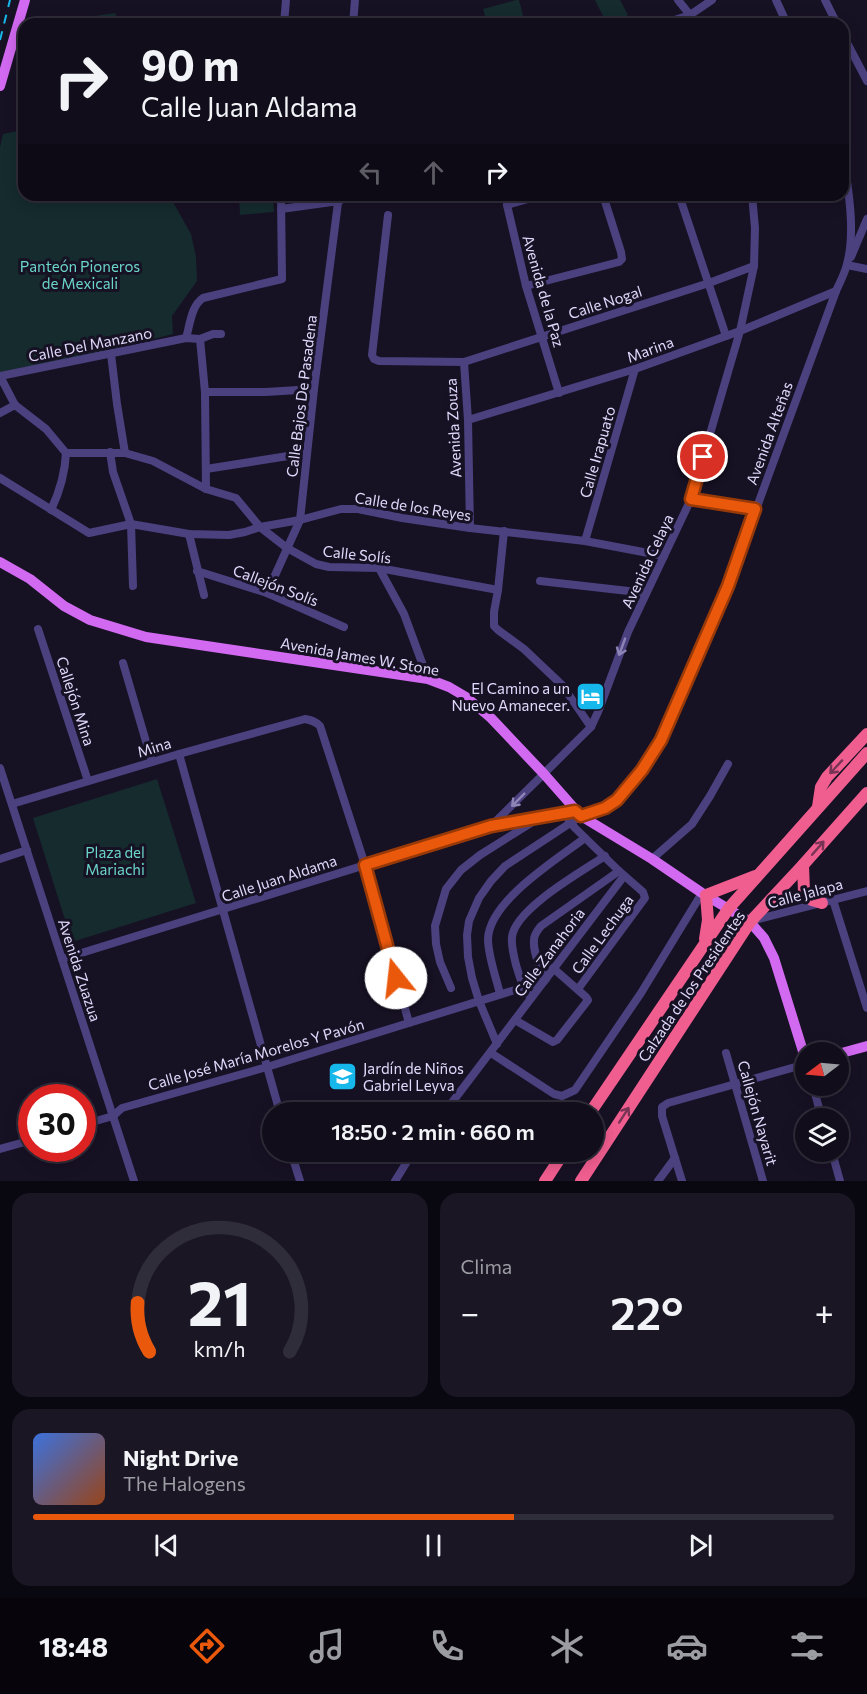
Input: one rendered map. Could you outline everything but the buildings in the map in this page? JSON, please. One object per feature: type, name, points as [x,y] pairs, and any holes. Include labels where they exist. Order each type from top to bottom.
[{"type":"highway","points":[[819,807],[821,787],[827,777],[867,734]]},
{"type":"highway","name":"Calzada de los Presidentes","points":[[597,1102],[729,908],[867,753]]},
{"type":"highway","name":"Calzada de los Presidentes","points":[[581,1181],[750,922],[867,793]]},
{"type":"highway","points":[[803,865],[804,892],[807,897],[828,902]]},
{"type":"highway","points":[[705,943],[708,920],[704,894],[758,875]]},
{"type":"highway","points":[[545,1181],[557,1162]]},
{"type":"main road","points":[[20,18],[25,0]]},
{"type":"main road","points":[[0,86],[18,24]]},
{"type":"main road","name":"Avenida James W. Stone","points":[[0,562],[30,579],[64,606],[90,620],[118,630],[146,637],[428,679],[466,697],[491,718],[578,813],[750,922],[771,949],[800,1042]]},
{"type":"main road","points":[[849,1051],[867,1046]]},
{"type":"street","points":[[284,18],[286,0]]},
{"type":"street","points":[[354,18],[355,0]]},
{"type":"street","points":[[678,0],[692,18]]},
{"type":"street","points":[[681,18],[690,15],[712,0]]},
{"type":"street","points":[[776,0],[784,18]]},
{"type":"street","points":[[825,0],[834,18]]},
{"type":"street","points":[[849,46],[867,81]]},
{"type":"street","points":[[186,339],[194,307],[198,301],[282,279],[280,201]]},
{"type":"street","points":[[281,209],[323,201]]},
{"type":"street","name":"Calle Bajos De Pasadena","points":[[267,593],[300,520],[314,389],[339,201]]},
{"type":"street","name":"Avenida de la Paz","points":[[507,201],[526,285],[559,393]]},
{"type":"street","points":[[507,205],[521,201]]},
{"type":"street","points":[[526,285],[622,260],[605,201]]},
{"type":"street","points":[[680,201],[726,336]]},
{"type":"street","name":"Avenida Celaya","points":[[491,826],[591,727],[628,632],[691,499],[740,331],[754,266],[755,228],[753,201]]},
{"type":"street","name":"Avenida Alteñas","points":[[578,813],[605,808],[617,800],[642,770],[661,740],[728,586],[847,265],[850,239],[849,201]]},
{"type":"street","name":"Calle Nogal","points":[[388,216],[372,355],[379,361],[464,362],[709,283],[754,266]]},
{"type":"street","points":[[867,219],[847,265],[867,269]]},
{"type":"street","name":"Marina","points":[[468,420],[635,369],[740,331],[836,291]]},
{"type":"street","name":"Calle Del Manzano","points":[[0,376],[221,334]]},
{"type":"street","points":[[200,339],[205,392],[206,489]]},
{"type":"street","points":[[111,354],[125,453]]},
{"type":"street","name":"Avenida Zouza","points":[[464,362],[468,420],[470,528]]},
{"type":"street","name":"Calle Irapuato","points":[[585,541],[635,369]]},
{"type":"street","points":[[0,376],[15,405],[46,429],[66,453],[60,491],[51,510],[0,478]]},
{"type":"street","points":[[205,392],[314,389]]},
{"type":"street","points":[[0,413],[15,405]]},
{"type":"street","points":[[110,452],[113,472],[131,524],[133,586]]},
{"type":"street","name":"Calle Solís","points":[[66,453],[125,453],[153,461],[206,489],[236,498],[260,527],[287,548],[303,558],[329,567],[379,568],[498,590]]},
{"type":"street","points":[[206,469],[307,453]]},
{"type":"street","points":[[691,499],[755,509]]},
{"type":"street","name":"Calle de los Reyes","points":[[51,510],[89,533],[131,524],[189,534],[228,535],[340,509],[358,509],[470,528],[585,541],[664,556]]},
{"type":"street","points":[[504,531],[494,626],[524,649],[562,685],[591,727]]},
{"type":"street","points":[[189,534],[204,595]]},
{"type":"street","points":[[379,568],[404,614],[428,679]]},
{"type":"street","name":"Callejón Solís","points":[[197,571],[267,593],[344,627]]},
{"type":"street","points":[[540,581],[646,593]]},
{"type":"street","name":"Callejón Mina","points":[[38,629],[88,781]]},
{"type":"street","points":[[123,663],[152,762]]},
{"type":"street","name":"Mina","points":[[12,804],[179,754],[305,719],[311,720],[320,726],[365,865]]},
{"type":"street","points":[[179,754],[277,1102]]},
{"type":"street","points":[[652,859],[692,824],[728,764]]},
{"type":"street","name":"Avenida Zuazua","points":[[0,768],[134,1181]]},
{"type":"street","points":[[545,980],[535,948],[535,934],[541,926],[621,873],[570,823],[564,813]]},
{"type":"street","name":"Calle Juan Aldama","points":[[62,959],[491,826],[564,813],[578,813]]},
{"type":"street","points":[[497,1044],[472,978],[467,935],[469,921],[478,898],[505,866],[570,823],[578,813]]},
{"type":"street","points":[[451,988],[440,962],[435,926],[446,889],[461,870],[480,855],[537,819]]},
{"type":"street","points":[[500,994],[488,939],[495,917],[512,894],[585,838]]},
{"type":"street","points":[[0,859],[27,850]]},
{"type":"street","points":[[531,998],[523,987],[515,960],[512,937],[520,918],[538,902],[604,856]]},
{"type":"street","points":[[365,865],[409,1023]]},
{"type":"street","name":"Calle Lechuga","points":[[578,989],[644,901],[645,894],[621,873]]},
{"type":"street","name":"Calle Zanahoria","points":[[452,1102],[545,980],[621,873]]},
{"type":"street","name":"Calle Jalapa","points":[[750,922],[867,891]]},
{"type":"street","points":[[490,1053],[554,1094],[562,1096],[575,1090],[704,894]]},
{"type":"street","points":[[828,902],[867,1008]]},
{"type":"street","points":[[515,1020],[555,1042],[585,1004],[587,999],[553,968]]},
{"type":"street","name":"Calle José María Morelos Y Pavón","points":[[96,1121],[113,1116],[122,1108],[267,1067],[545,980]]},
{"type":"street","name":"Callejón Nayarit","points":[[726,1053],[764,1181]]},
{"type":"street","points":[[682,1181],[662,1116],[662,1107],[668,1102],[795,1065]]},
{"type":"street","points":[[0,1149],[18,1144]]},
{"type":"street","points":[[658,1181],[675,1158]]},
{"type":"street","points":[[294,1162],[300,1181]]},
{"type":"street","points":[[395,1181],[407,1162]]},
{"type":"street","points":[[835,1162],[840,1181]]},
{"type":"green space","points":[[519,0],[524,18],[485,18],[483,9]]},
{"type":"green space","points":[[595,0],[620,0],[628,15],[622,18],[604,18]]},
{"type":"green space","points":[[116,13],[116,18],[80,18]]},
{"type":"green space","name":"Panteón Pioneros de Mexicali","points":[[18,131],[18,201],[172,201],[191,234],[196,257],[197,281],[172,316],[173,334],[86,356],[0,373],[0,147],[3,134]]},
{"type":"green space","points":[[239,201],[273,201],[274,212],[240,215]]},
{"type":"green space","name":"Plaza del Mariachi","points":[[157,779],[196,903],[72,942],[33,818]]},
{"type":"railway","points":[[0,40],[10,0]]},
{"type":"place","name":"El Camino a un Nuevo Amanecer.","points":[[591,697]]},
{"type":"place","name":"Jardín de Niños Gabriel Leyva","points":[[342,1077]]},
{"type":"route","points":[[396,978],[365,865],[491,826],[575,811],[581,816],[605,808],[627,789],[661,740],[728,586],[755,509],[691,499],[703,457]]}]
